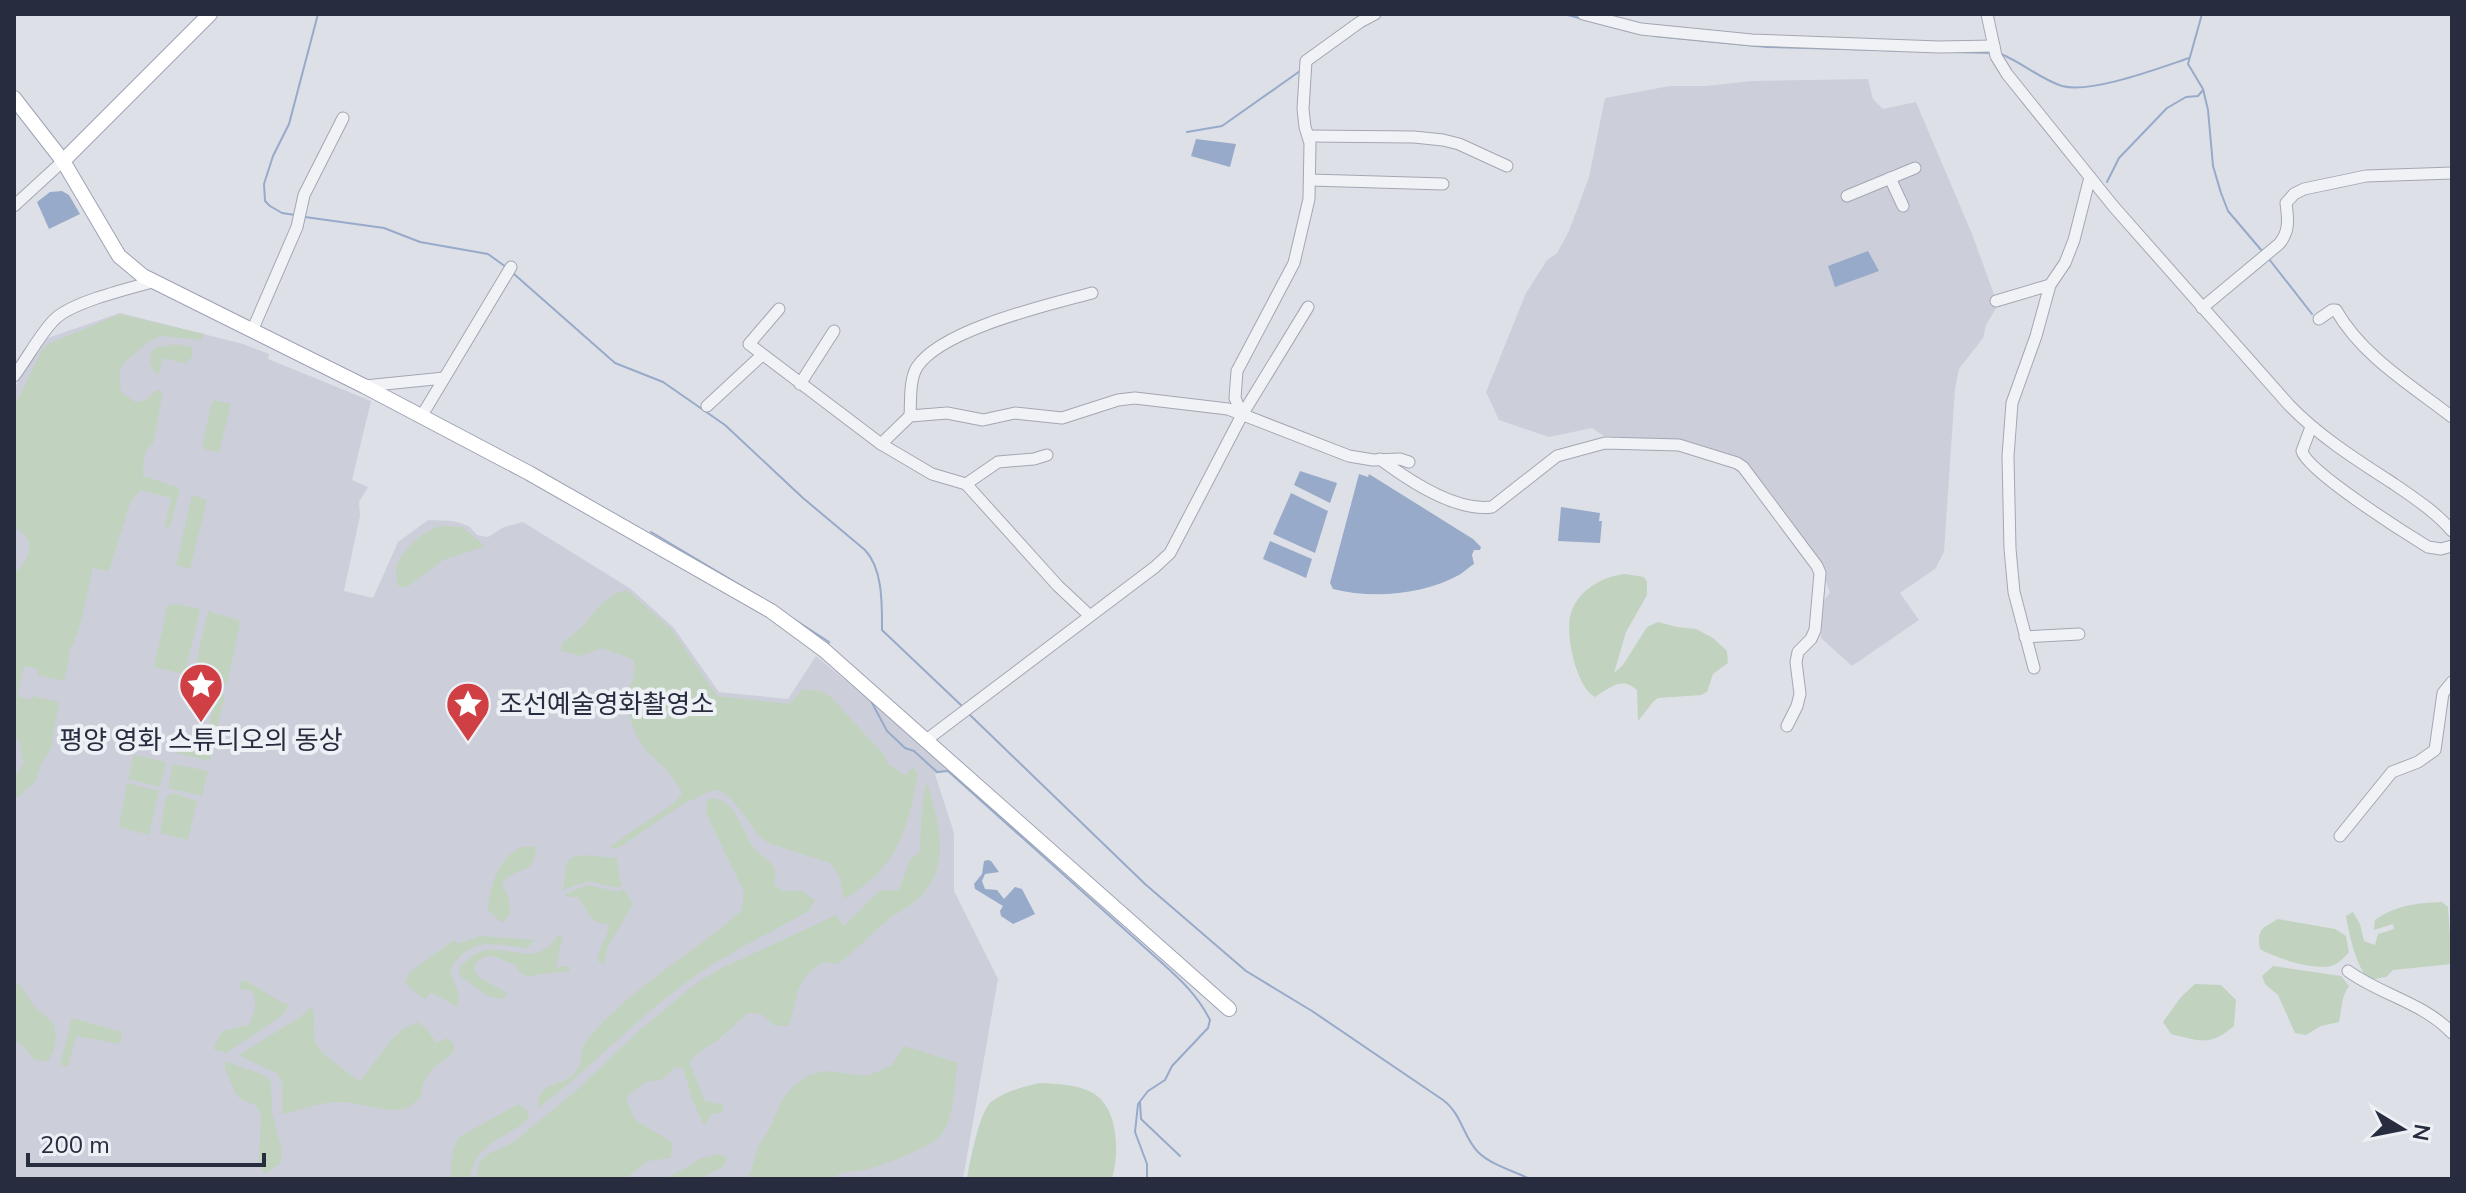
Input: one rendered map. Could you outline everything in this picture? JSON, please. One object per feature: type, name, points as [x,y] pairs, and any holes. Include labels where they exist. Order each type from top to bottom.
[{"type":"main road","points":[[63,161],[210,14]]},
{"type":"main road","points":[[14,98],[63,161],[119,256],[152,282],[364,386],[529,473],[771,611],[824,650],[1229,1009]]},
{"type":"street","points":[[1242,415],[1235,398],[1237,371],[1294,263],[1309,199],[1311,180],[1303,109],[1306,61],[1375,14]]},
{"type":"street","points":[[1583,14],[1641,29],[1752,40],[1995,51]]},
{"type":"street","points":[[1987,14],[1995,51],[2007,74],[2090,177],[2289,405],[2311,427],[2416,499],[2452,531]]},
{"type":"street","points":[[252,331],[288,249],[304,195],[343,118]]},
{"type":"street","points":[[1308,136],[1443,140],[1507,166]]},
{"type":"street","points":[[14,206],[63,161]]},
{"type":"street","points":[[1847,196],[1915,168]]},
{"type":"street","points":[[2202,308],[2285,237],[2288,226],[2286,203],[2294,194],[2304,189],[2366,176],[2452,173]]},
{"type":"street","points":[[2034,668],[2014,592],[2010,549],[2008,456],[2012,403],[2050,285],[2065,263],[2074,240],[2090,177]]},
{"type":"street","points":[[1890,178],[1903,206]]},
{"type":"street","points":[[1311,180],[1443,184]]},
{"type":"street","points":[[421,417],[511,267]]},
{"type":"street","points":[[14,376],[55,318],[66,311],[152,282]]},
{"type":"street","points":[[1996,301],[2050,285]]},
{"type":"street","points":[[910,416],[915,370],[954,337],[993,322],[1092,293]]},
{"type":"street","points":[[925,741],[1170,553],[1242,415],[1308,307]]},
{"type":"street","points":[[779,309],[749,344],[881,444],[932,474],[966,484],[1058,586],[1089,615]]},
{"type":"street","points":[[2319,319],[2336,310],[2359,344],[2452,417]]},
{"type":"street","points":[[800,384],[834,331]]},
{"type":"street","points":[[707,406],[762,355]]},
{"type":"street","points":[[364,386],[444,378]]},
{"type":"street","points":[[881,444],[910,416],[947,413],[983,420],[1015,413],[1062,418],[1118,400],[1135,398],[1228,409],[1349,456],[1409,462]]},
{"type":"street","points":[[2311,427],[2302,451],[2307,461],[2428,547],[2441,549],[2452,546]]},
{"type":"street","points":[[1380,459],[1436,493],[1464,506],[1479,509],[1492,507],[1557,456],[1605,443],[1679,445],[1737,463],[1760,488],[1820,573],[1815,630],[1798,652],[1796,662],[1800,694],[1787,726]]},
{"type":"street","points":[[966,484],[998,462],[1047,455]]},
{"type":"street","points":[[2025,637],[2079,634]]},
{"type":"street","points":[[2340,836],[2392,772],[2418,762],[2435,750],[2443,693],[2452,682]]},
{"type":"street","points":[[2348,971],[2426,1012],[2452,1033]]},
{"type":"shaded area","points":[[1868,79],[1873,99],[1883,109],[1916,102],[1972,234],[1998,305],[1986,325],[1983,338],[1959,369],[1944,552],[1935,569],[1900,593],[1919,620],[1852,666],[1821,638],[1823,601],[1830,593],[1821,565],[1740,458],[1685,441],[1604,436],[1592,428],[1549,437],[1499,420],[1486,392],[1526,293],[1547,260],[1557,253],[1569,231],[1589,177],[1605,98],[1670,86]]},
{"type":"shaded area","name":"조선예술영화촬영소","points":[[120,313],[243,344],[269,354],[268,359],[371,401],[352,480],[368,487],[359,502],[360,516],[344,591],[373,598],[398,542],[428,520],[453,521],[469,526],[477,535],[488,537],[504,527],[523,522],[631,589],[674,628],[719,692],[788,699],[816,656],[954,770],[935,774],[954,833],[954,891],[998,979],[963,1179],[14,1179],[14,389],[42,340]]},
{"type":"green space","points":[[120,314],[204,334],[202,340],[162,336],[149,341],[122,365],[119,374],[121,392],[135,402],[146,400],[157,390],[163,391],[154,441],[144,459],[143,476],[180,488],[170,527],[165,527],[171,498],[140,490],[130,503],[109,571],[93,568],[80,625],[68,652],[64,681],[37,675],[38,669],[24,666],[17,696],[59,702],[51,748],[35,782],[14,800],[14,779],[24,763],[17,737],[14,736],[14,573],[25,562],[29,543],[14,527],[14,407],[42,350],[48,344]]},
{"type":"green space","points":[[176,344],[192,347],[192,357],[185,363],[163,358],[159,374],[156,374],[150,361],[154,348]]},
{"type":"green space","points":[[214,400],[231,404],[219,453],[202,446]]},
{"type":"green space","points":[[192,495],[207,500],[190,569],[176,565]]},
{"type":"green space","points":[[441,526],[462,527],[485,546],[443,560],[407,587],[398,586],[396,568],[404,553],[421,536]]},
{"type":"green space","points":[[1625,574],[1644,577],[1647,595],[1626,632],[1614,673],[1623,665],[1647,627],[1658,622],[1696,629],[1713,638],[1727,651],[1728,663],[1713,674],[1707,692],[1658,698],[1638,721],[1637,690],[1631,686],[1616,685],[1595,697],[1588,691],[1574,660],[1569,625],[1573,608],[1584,593],[1607,578]]},
{"type":"green space","points":[[627,590],[672,630],[717,696],[789,704],[803,689],[820,691],[831,697],[885,756],[888,764],[906,776],[913,767],[918,774],[904,830],[888,861],[862,887],[844,899],[839,875],[830,863],[768,843],[728,796],[715,790],[686,802],[617,849],[609,847],[673,804],[682,794],[671,776],[642,745],[631,722],[626,697],[634,678],[634,661],[603,648],[579,656],[561,651],[562,643],[581,628],[602,603],[614,594]]},
{"type":"green space","points":[[177,604],[200,609],[185,674],[154,667],[167,608]]},
{"type":"green space","points":[[208,611],[239,620],[227,684],[193,676]]},
{"type":"green space","points":[[191,687],[225,694],[210,761],[176,753],[179,738],[205,744],[213,709],[187,702]]},
{"type":"green space","points":[[134,755],[166,762],[160,787],[128,779]]},
{"type":"green space","points":[[173,764],[208,771],[202,796],[168,788]]},
{"type":"green space","points":[[127,783],[159,791],[149,835],[119,827]]},
{"type":"green space","points":[[927,783],[936,813],[940,844],[935,874],[928,888],[838,964],[823,962],[813,970],[801,983],[788,1026],[775,1026],[761,1014],[748,1013],[689,1061],[705,1101],[724,1105],[722,1113],[711,1114],[704,1126],[683,1068],[675,1068],[661,1080],[645,1082],[626,1098],[635,1120],[672,1142],[671,1158],[648,1161],[625,1179],[477,1179],[479,1162],[488,1154],[512,1143],[577,1090],[641,1029],[698,982],[836,915],[844,926],[879,891],[899,890],[910,859],[920,852],[922,805]]},
{"type":"green space","points":[[172,793],[197,801],[188,840],[160,833],[166,798]]},
{"type":"green space","points":[[710,798],[719,799],[732,809],[754,848],[773,866],[774,885],[783,891],[802,891],[815,900],[809,911],[731,953],[687,982],[537,1109],[542,1092],[547,1087],[566,1080],[577,1070],[586,1041],[621,1004],[742,910],[744,892],[706,813],[706,803]]},
{"type":"green space","points":[[536,846],[529,867],[508,877],[502,884],[511,913],[502,923],[488,910],[490,892],[497,874],[514,851]]},
{"type":"green space","points":[[583,855],[617,858],[622,885],[618,888],[588,881],[563,890],[567,862]]},
{"type":"green space","points":[[588,885],[618,892],[624,889],[633,904],[608,946],[604,965],[597,960],[609,924],[597,922],[577,897],[567,897],[565,894]]},
{"type":"green space","points":[[2442,902],[2448,907],[2452,964],[2393,970],[2386,977],[2369,980],[2357,958],[2346,916],[2353,912],[2364,941],[2375,945],[2378,934],[2394,929],[2393,924],[2374,930],[2375,920],[2407,906]]},
{"type":"green space","points":[[2278,919],[2335,929],[2346,936],[2349,952],[2327,967],[2297,963],[2267,953],[2260,949],[2260,933]]},
{"type":"green space","points":[[559,934],[563,936],[556,967],[568,966],[570,971],[528,977],[518,971],[517,966],[486,956],[476,962],[474,970],[480,978],[507,993],[503,999],[488,996],[460,976],[459,968],[479,953],[498,950],[534,953],[551,944]]},
{"type":"green space","points":[[480,936],[535,940],[527,948],[493,944],[466,951],[450,970],[459,995],[457,1007],[431,992],[425,999],[405,982],[410,972],[454,940],[458,944]]},
{"type":"green space","points":[[2273,966],[2341,976],[2349,986],[2339,1022],[2321,1026],[2306,1035],[2295,1033],[2278,995],[2265,984],[2262,976]]},
{"type":"green space","points":[[245,980],[290,1005],[281,1016],[226,1053],[213,1049],[222,1031],[248,1025],[255,1004],[252,991],[240,989],[240,983]]},
{"type":"green space","points":[[14,981],[33,1005],[54,1024],[55,1043],[48,1061],[35,1060],[18,1041],[14,1043]]},
{"type":"green space","points":[[2195,984],[2221,985],[2236,1000],[2234,1026],[2211,1040],[2171,1034],[2163,1022]]},
{"type":"green space","points":[[311,1006],[316,1044],[326,1056],[359,1081],[392,1039],[418,1022],[436,1043],[447,1038],[454,1043],[454,1051],[428,1075],[421,1097],[400,1110],[335,1102],[282,1114],[282,1083],[278,1074],[239,1055],[300,1017]]},
{"type":"green space","points":[[72,1018],[122,1032],[120,1044],[76,1036],[68,1067],[60,1065]]},
{"type":"green space","points":[[904,1046],[958,1063],[951,1111],[941,1135],[906,1155],[868,1169],[841,1173],[834,1179],[748,1179],[759,1145],[783,1098],[795,1085],[809,1075],[826,1071],[867,1076],[892,1065]]},
{"type":"green space","points":[[225,1061],[266,1076],[271,1083],[272,1112],[282,1151],[280,1164],[264,1174],[259,1160],[261,1113],[255,1105],[240,1099],[235,1093]]},
{"type":"green space","points":[[1039,1083],[1083,1089],[1104,1102],[1115,1134],[1116,1158],[1112,1179],[967,1179],[976,1137],[987,1107],[1003,1095]]},
{"type":"green space","points":[[518,1104],[527,1110],[529,1118],[485,1148],[473,1166],[470,1179],[451,1179],[452,1157],[459,1137]]},
{"type":"green space","points":[[719,1154],[727,1158],[723,1167],[705,1179],[642,1179],[671,1176],[702,1158]]},
{"type":"water","points":[[1196,139],[1236,144],[1230,167],[1191,156]]},
{"type":"water","points":[[62,191],[69,195],[80,214],[49,229],[37,202],[50,192]]},
{"type":"water","points":[[1868,251],[1879,271],[1835,287],[1828,266]]},
{"type":"water","points":[[1300,471],[1337,483],[1330,503],[1294,485]]},
{"type":"water","points":[[1359,474],[1368,477],[1369,474],[1473,539],[1481,547],[1474,550],[1474,564],[1445,582],[1414,591],[1364,594],[1333,589],[1330,583]]},
{"type":"water","points":[[1291,493],[1328,511],[1315,553],[1273,534]]},
{"type":"water","points":[[1561,507],[1600,513],[1600,543],[1558,541]]},
{"type":"water","points":[[1270,541],[1312,559],[1306,578],[1263,559]]},
{"type":"water","points":[[988,860],[999,872],[985,874],[982,881],[985,889],[997,890],[1004,899],[1015,887],[1022,889],[1035,914],[1013,924],[1001,916],[1003,906],[975,889],[974,884],[982,874],[984,861]]},
{"type":"waterway","points":[[295,215],[282,213],[270,206],[265,201],[264,184],[273,156],[289,124],[318,14]]},
{"type":"waterway","points":[[1564,14],[1632,32]]},
{"type":"waterway","points":[[2202,14],[2188,64],[2203,89],[2213,166],[2228,211],[2262,251]]},
{"type":"waterway","points":[[1654,36],[1767,47],[1991,53]]},
{"type":"waterway","points":[[2001,54],[2054,83],[2075,88],[2125,79],[2189,58]]},
{"type":"waterway","points":[[1187,132],[1222,126],[1300,71]]},
{"type":"waterway","points":[[2107,182],[2119,158],[2167,108],[2186,97],[2198,96],[2203,90]]},
{"type":"waterway","points":[[305,217],[384,228],[420,242],[488,254],[506,267]]},
{"type":"waterway","points":[[2269,259],[2312,314]]},
{"type":"waterway","points":[[514,274],[615,363],[663,382],[725,425],[803,498],[865,550],[878,577],[882,630],[963,707]]},
{"type":"waterway","points":[[651,532],[760,597]]},
{"type":"waterway","points":[[789,616],[828,644]]},
{"type":"waterway","points":[[819,654],[838,671]]},
{"type":"waterway","points":[[870,699],[887,731],[905,748],[914,751],[937,772],[948,771],[1169,969],[1205,1011],[1210,1020],[1208,1028],[1172,1066],[1165,1080],[1148,1091],[1138,1104],[1135,1132],[1147,1164],[1147,1179]]},
{"type":"waterway","points":[[970,715],[1145,884],[1246,971],[1312,1011],[1443,1100],[1483,1157],[1530,1179]]},
{"type":"waterway","points":[[1140,1102],[1141,1119],[1180,1156]]},
{"type":"place","name":"평양 영화 스튜디오의 동상","points":[[201,724]]},
{"type":"place","name":"조선예술영화촬영소","points":[[468,743]]}]
